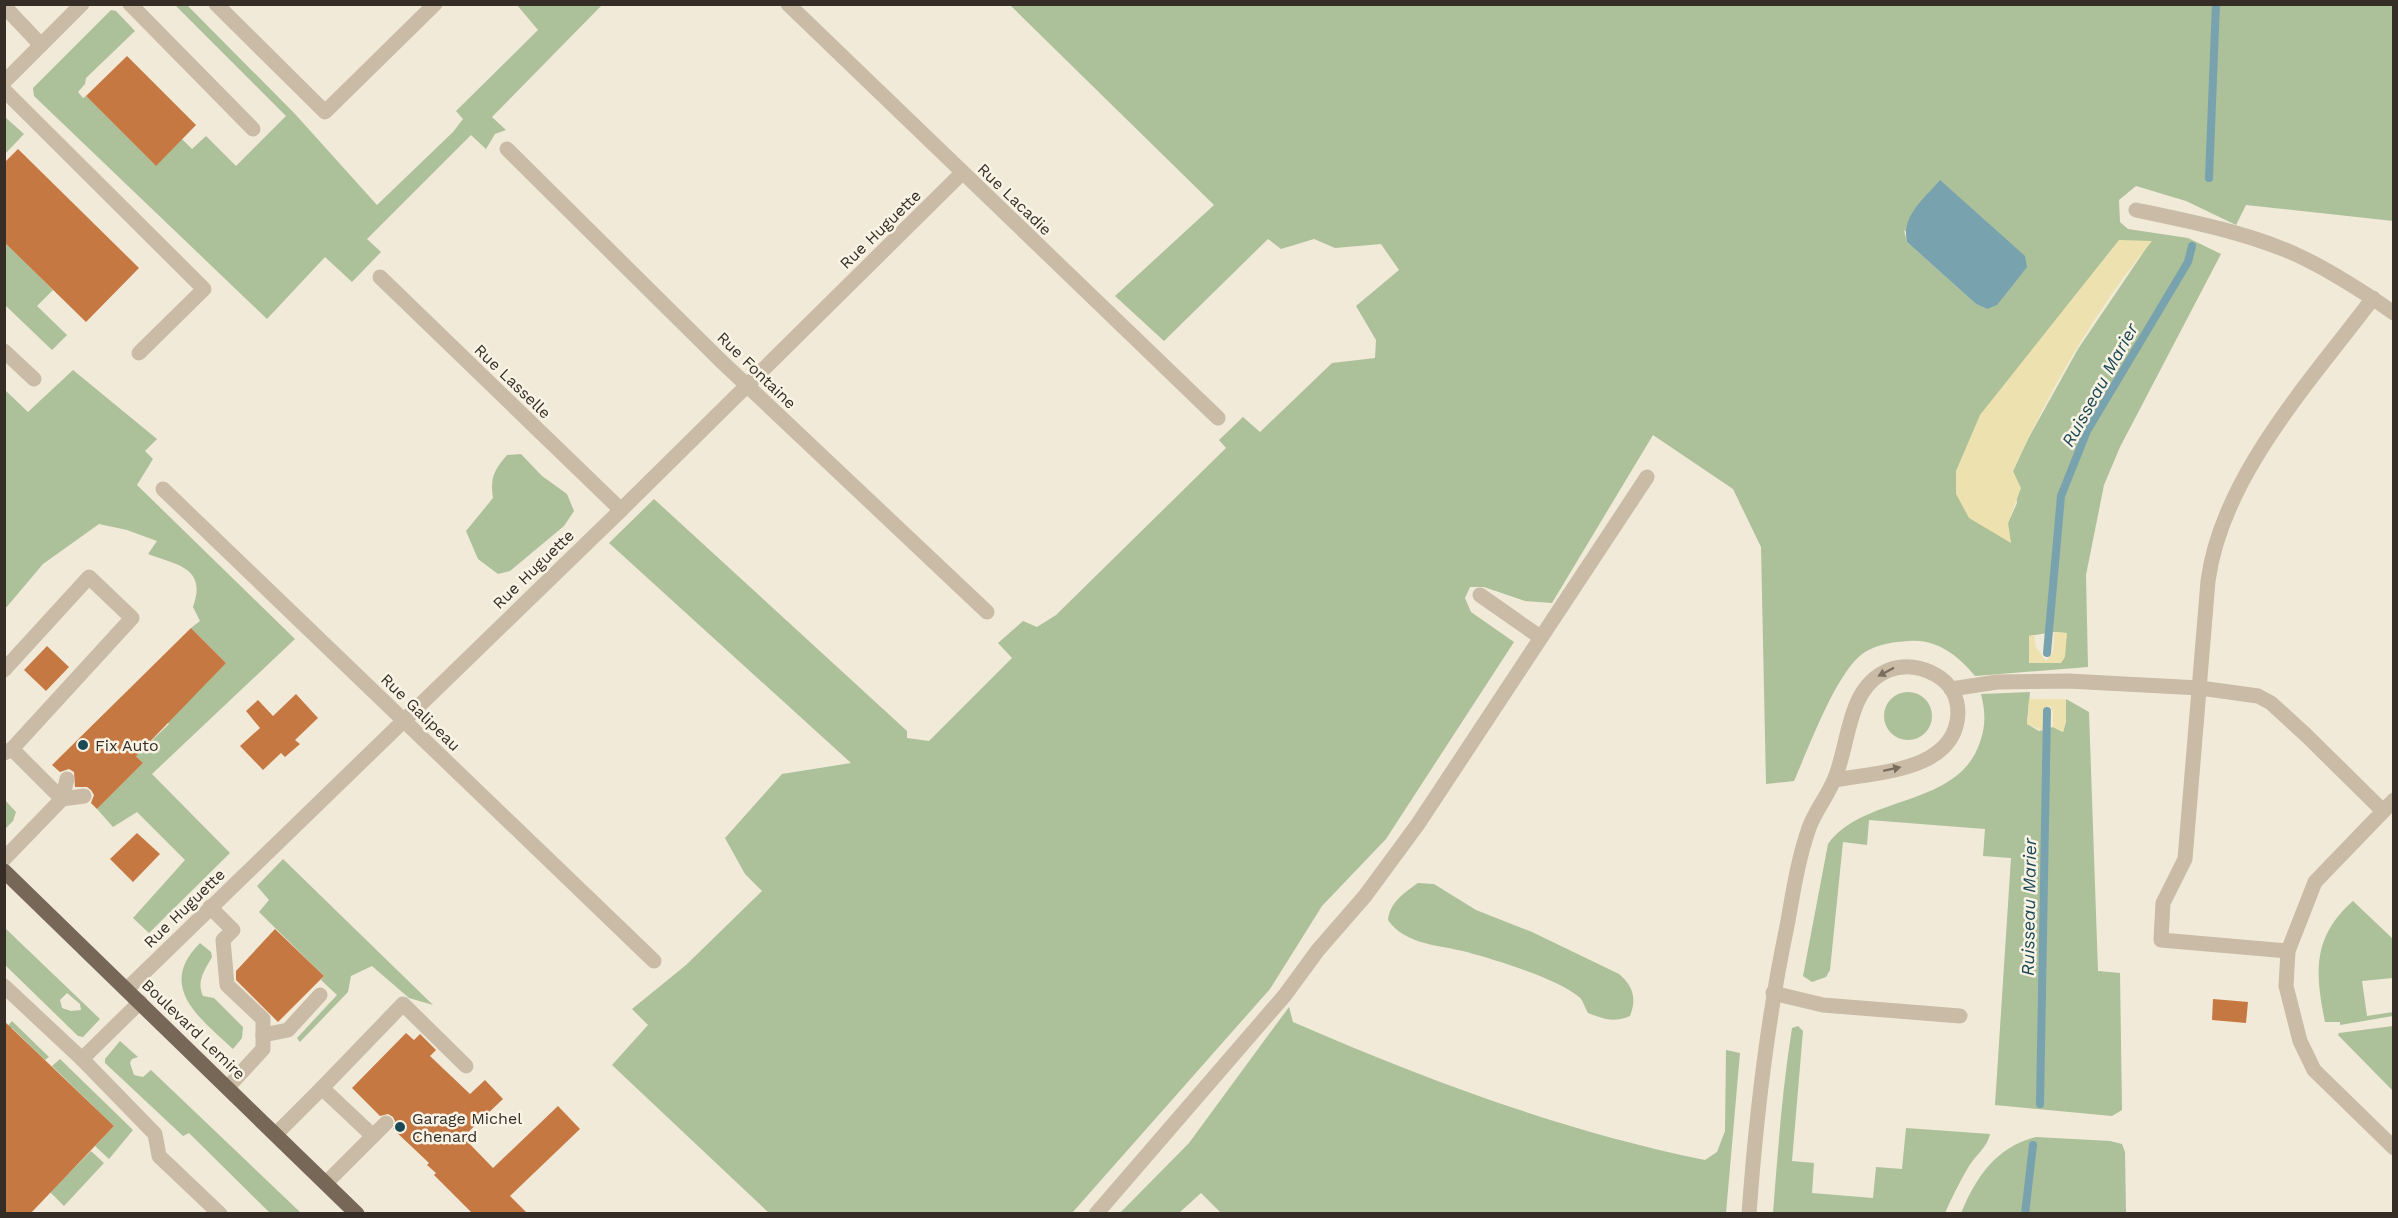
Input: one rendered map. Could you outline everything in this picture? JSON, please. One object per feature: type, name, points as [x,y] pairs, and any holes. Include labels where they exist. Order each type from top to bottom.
[{"type":"main road","name":"Boulevard Lemire","points":[[4,871],[357,1214]]},
{"type":"street","points":[[4,82],[82,4]]},
{"type":"street","points":[[130,4],[253,129]]},
{"type":"street","points":[[216,4],[325,112],[425,8]]},
{"type":"street","name":"Rue Lacadie","points":[[788,4],[1218,418]]},
{"type":"street","points":[[4,6],[41,45]]},
{"type":"street","points":[[4,90],[204,290],[139,354]]},
{"type":"street","name":"Rue Fontaine","points":[[507,148],[746,385],[987,612]]},
{"type":"street","name":"Rue Huguette","points":[[127,989],[621,510],[962,173]]},
{"type":"street","points":[[2136,210],[2202,224],[2294,254],[2373,298],[2394,313]]},
{"type":"street","name":"Rue Lasselle","points":[[380,278],[621,510]]},
{"type":"street","points":[[2288,951],[2161,940],[2163,903],[2185,859],[2208,581],[2212,552],[2221,525],[2248,470],[2373,298]]},
{"type":"street","points":[[4,351],[34,379]]},
{"type":"street","points":[[1096,1214],[1285,995],[1318,950],[1365,896],[1418,824],[1647,477]]},
{"type":"street","name":"Rue Galipeau","points":[[163,489],[654,962]]},
{"type":"street","points":[[4,670],[89,577],[132,618],[8,751],[62,799]]},
{"type":"street","points":[[1480,596],[1540,637]]},
{"type":"street","points":[[1749,1214],[1759,1087],[1773,993],[1808,830],[1835,780],[1853,712],[1874,679],[1884,672],[1906,666],[1940,677],[1951,689],[1958,706],[1958,718],[1951,739],[1939,753],[1915,764],[1835,780]]},
{"type":"street","points":[[1951,689],[1997,682],[2068,681],[2200,688],[2245,693],[2271,703],[2388,805],[2315,882],[2288,951],[2287,996],[2306,1058],[2318,1075],[2394,1148]]},
{"type":"street","points":[[4,858],[62,799],[67,779]]},
{"type":"street","points":[[62,799],[84,795]]},
{"type":"street","points":[[210,907],[233,930],[223,940],[227,985],[263,1018],[262,1049],[228,1087]]},
{"type":"street","points":[[4,986],[82,1059],[155,1134],[159,1156],[220,1214]]},
{"type":"street","points":[[1773,993],[1822,1005],[1960,1016]]},
{"type":"street","points":[[263,1035],[288,1030],[320,995]]},
{"type":"street","points":[[82,1059],[140,1002]]},
{"type":"street","points":[[276,1134],[403,1004],[466,1066]]},
{"type":"street","points":[[322,1088],[373,1136]]},
{"type":"street","points":[[326,1183],[386,1123]]},
{"type":"green space","points":[[175,5],[187,5],[295,114],[377,205],[453,132],[463,119],[456,111],[538,30],[517,5],[602,5],[492,117],[506,130],[495,134],[486,149],[471,135],[367,239],[381,252],[352,282],[325,257],[267,319],[34,96],[33,88],[111,10],[116,11],[135,31],[86,78],[85,84],[78,92],[83,98],[86,96],[155,165],[182,139],[192,149],[206,136],[236,166],[286,116]]},
{"type":"green space","points":[[1010,5],[2393,5],[2393,221],[2246,205],[2236,225],[2186,201],[2136,186],[2119,200],[2120,222],[2128,229],[2188,238],[2221,254],[2120,447],[2104,485],[2086,575],[2088,667],[1975,676],[1954,655],[1928,642],[1903,641],[1875,647],[1854,661],[1844,675],[1824,711],[1794,781],[1766,784],[1761,547],[1733,489],[1653,435],[1552,603],[1525,601],[1484,587],[1470,587],[1465,598],[1471,612],[1514,642],[1386,839],[1322,906],[1270,989],[1072,1213],[769,1213],[612,1065],[648,1025],[632,1009],[686,965],[762,891],[745,874],[725,838],[782,774],[851,763],[609,543],[654,499],[907,731],[907,738],[929,741],[1012,658],[998,643],[1023,621],[1037,627],[1056,615],[1226,448],[1219,440],[1243,417],[1260,432],[1332,363],[1375,358],[1376,340],[1356,306],[1399,270],[1381,244],[1335,248],[1314,239],[1281,249],[1268,239],[1164,341],[1115,296],[1214,205]],"holes":[[[1904,230],[1987,309],[1976,304],[1907,242]],[[2151,241],[2078,349],[2028,439],[2013,471],[2017,503],[2008,523],[1980,415]],[[2054,632],[2066,633],[2061,663],[2029,662],[2029,636]]]},
{"type":"green space","points":[[4,117],[24,134],[5,154]]},
{"type":"green space","points":[[4,242],[53,290],[37,306],[67,335],[52,350],[5,305]]},
{"type":"green space","points":[[73,370],[157,439],[145,451],[153,459],[137,485],[295,639],[152,774],[230,853],[149,933],[133,918],[185,860],[137,812],[113,827],[97,809],[143,763],[126,746],[145,747],[169,724],[160,714],[226,663],[191,628],[200,621],[193,607],[196,584],[193,576],[179,565],[148,554],[157,541],[127,530],[99,524],[43,564],[5,609],[5,390],[28,412]]},
{"type":"green space","points":[[521,454],[542,476],[567,494],[574,511],[564,526],[510,571],[498,574],[478,559],[466,531],[493,498],[492,485],[499,465],[507,455]]},
{"type":"green space","points":[[1903,692],[1913,692],[1925,699],[1932,711],[1932,721],[1925,733],[1913,740],[1903,740],[1888,729],[1884,721],[1884,711],[1895,696]]},
{"type":"green space","points":[[2030,692],[2027,724],[2039,731],[2053,727],[2063,732],[2066,721],[2066,699],[2089,712],[2098,971],[2120,973],[2122,1110],[2112,1116],[1995,1105],[2011,858],[1983,856],[1985,829],[1869,820],[1867,845],[1843,842],[1830,970],[1826,977],[1812,982],[1803,976],[1828,844],[1844,828],[1865,816],[1934,790],[1954,778],[1970,762],[1981,739],[1984,716],[1981,694]]},
{"type":"green space","points":[[4,799],[16,812],[13,821],[6,828]]},
{"type":"green space","points":[[283,859],[433,1005],[409,998],[372,966],[351,976],[348,992],[300,1042],[297,1038],[337,995],[321,980],[324,976],[259,912],[269,900],[257,886]]},
{"type":"green space","points":[[1418,883],[1434,884],[1476,910],[1532,932],[1619,974],[1628,983],[1632,993],[1633,1004],[1630,1016],[1614,1020],[1588,1013],[1579,997],[1542,977],[1494,960],[1424,943],[1404,935],[1388,920],[1389,914],[1398,899]]},
{"type":"green space","points":[[2353,901],[2393,939],[2393,978],[2362,981],[2367,1016],[2393,1012],[2393,1016],[2340,1025],[2340,1022],[2325,1022],[2319,987],[2320,957],[2323,942],[2330,928]]},
{"type":"green space","points":[[5,928],[100,1019],[83,1037],[78,1036],[5,965]],"holes":[[[67,993],[80,1004],[81,1010],[71,1011],[62,1008],[60,1000]]]},
{"type":"green space","points":[[200,943],[211,952],[212,957],[201,980],[203,996],[214,998],[243,1027],[242,1038],[233,1049],[196,1013],[182,988],[182,974],[187,959]]},
{"type":"green space","points":[[1289,1007],[1293,1022],[1444,1084],[1547,1119],[1705,1160],[1717,1152],[1725,1131],[1726,1050],[1740,1053],[1726,1213],[1222,1214],[1201,1193],[1179,1213],[1120,1213],[1189,1143]]},
{"type":"green space","points":[[12,1021],[49,1057],[45,1060],[12,1028],[5,1036],[5,1029]]},
{"type":"green space","points":[[1798,1026],[1803,1031],[1792,1161],[1814,1163],[1812,1193],[1873,1198],[1876,1167],[1902,1169],[1906,1128],[1990,1134],[1956,1189],[1945,1213],[1773,1213],[1792,1028]]},
{"type":"green space","points":[[2394,1026],[2393,1091],[2338,1035],[2339,1033]]},
{"type":"green space","points":[[120,1041],[138,1057],[132,1059],[130,1063],[134,1075],[143,1077],[151,1070],[301,1213],[270,1213],[189,1133],[183,1136],[105,1063],[105,1059]]},
{"type":"green space","points":[[60,1059],[133,1130],[109,1159],[95,1146],[114,1126],[52,1066]]},
{"type":"green space","points":[[2036,1137],[2110,1141],[2122,1144],[2125,1152],[2126,1213],[1961,1213],[1973,1187],[1989,1165],[2010,1148]]},
{"type":"green space","points":[[91,1151],[104,1163],[64,1206],[50,1192]]},
{"type":"sand","points":[[2119,240],[2152,241],[2131,267],[2093,323],[2058,381],[2027,441],[2013,471],[2021,488],[2008,523],[2011,543],[1969,518],[1956,494],[1956,471],[1980,415]]},
{"type":"sand","points":[[2054,632],[2067,633],[2065,657],[2061,663],[2029,663],[2029,636],[2034,635],[2036,647],[2046,661],[2053,652]]},
{"type":"sand","points":[[2029,699],[2066,699],[2066,721],[2063,732],[2053,727],[2053,712],[2050,706],[2043,710],[2043,731],[2027,724]]},
{"type":"water","points":[[1940,180],[2025,256],[2027,267],[1997,305],[1987,309],[1976,304],[1907,242],[1907,224],[1915,208]]},
{"type":"building","points":[[127,56],[196,125],[156,166],[86,96]]},
{"type":"building","points":[[18,149],[139,268],[86,322],[4,242],[4,163]]},
{"type":"building","points":[[191,628],[226,663],[136,756],[143,763],[97,809],[91,803],[94,795],[91,790],[87,787],[75,787],[74,772],[69,769],[60,772],[52,765]]},
{"type":"building","points":[[47,646],[69,667],[46,691],[24,670]]},
{"type":"building","points":[[296,694],[318,718],[295,740],[300,744],[285,757],[281,753],[263,770],[240,746],[260,728],[246,711],[258,700],[273,716]]},
{"type":"building","points":[[137,833],[160,854],[133,882],[110,859]]},
{"type":"building","points":[[275,929],[324,976],[278,1022],[236,980],[236,971]]},
{"type":"building","points":[[2213,999],[2248,1002],[2246,1023],[2212,1020]]},
{"type":"building","points":[[4,1021],[114,1126],[30,1214],[4,1214]]},
{"type":"building","points":[[406,1033],[414,1040],[420,1034],[436,1050],[430,1056],[470,1094],[485,1080],[503,1099],[463,1137],[493,1168],[558,1106],[580,1129],[510,1196],[528,1214],[473,1214],[434,1175],[436,1173],[427,1165],[429,1163],[393,1129],[395,1121],[393,1117],[388,1114],[380,1116],[352,1088]]},
{"type":"waterway","name":"Ruisseau Marier","points":[[2209,178],[2216,4]]},
{"type":"waterway","name":"Ruisseau Marier","points":[[2047,653],[2061,496],[2087,431],[2188,262],[2192,246]]},
{"type":"waterway","name":"Ruisseau Marier","points":[[2040,1104],[2047,711]]},
{"type":"waterway","name":"Ruisseau Marier","points":[[2025,1214],[2033,1145]]},
{"type":"place","name":"Fix Auto","points":[[83,745]]},
{"type":"place","name":"Garage Michel Chenard","points":[[400,1127]]}]
